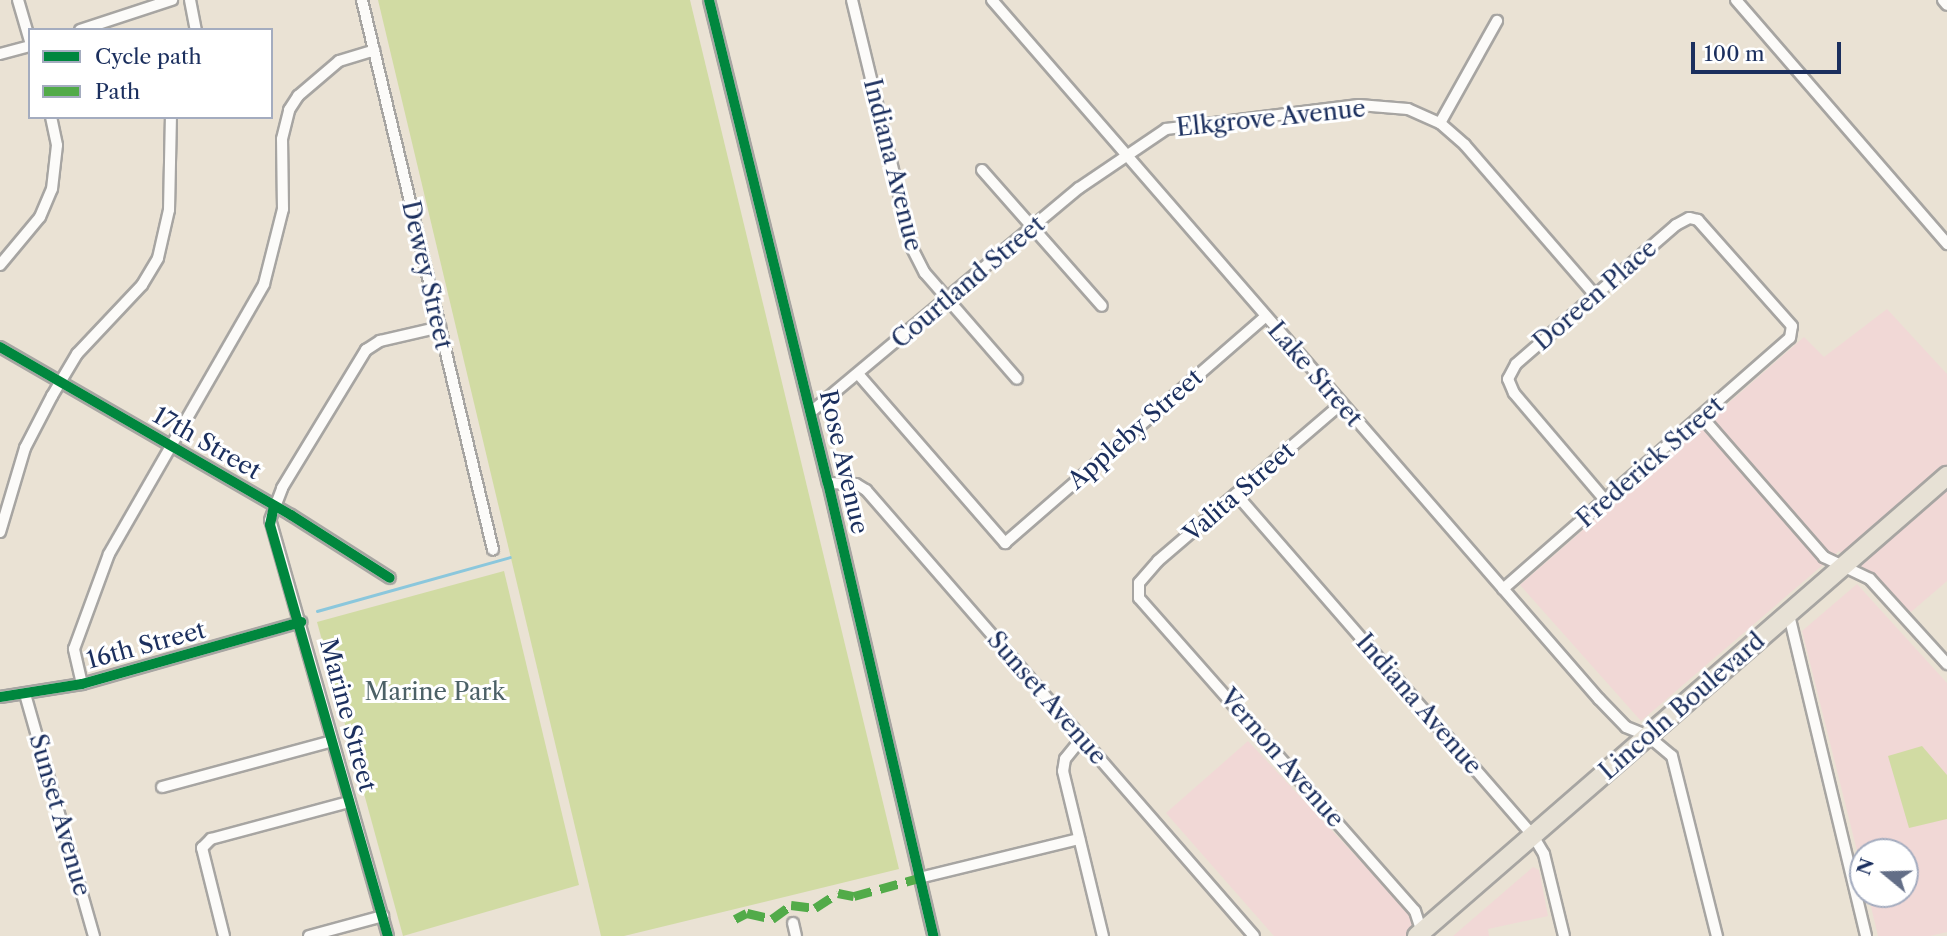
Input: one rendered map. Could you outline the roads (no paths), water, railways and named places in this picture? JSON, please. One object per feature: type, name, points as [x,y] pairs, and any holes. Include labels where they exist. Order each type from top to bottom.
[{"type":"highway","name":"Lincoln Boulevard","points":[[1421,935],[1532,834],[1947,476]]},
{"type":"street","points":[[18,0],[28,36]]},
{"type":"street","points":[[86,28],[172,0]]},
{"type":"street","points":[[190,0],[196,28]]},
{"type":"street","name":"Dewey Street","points":[[362,0],[493,550]]},
{"type":"street","name":"Rose Avenue","points":[[709,0],[828,483],[933,936]]},
{"type":"street","name":"Indiana Avenue","points":[[852,0],[912,248],[947,299],[1017,379]]},
{"type":"street","name":"Lake Street","points":[[992,0],[1265,317],[1626,727],[1648,736],[1672,755],[1717,936]]},
{"type":"street","points":[[1736,0],[1947,244]]},
{"type":"street","points":[[1943,0],[1947,5]]},
{"type":"street","points":[[1440,123],[1497,21]]},
{"type":"street","points":[[0,54],[28,44]]},
{"type":"street","points":[[82,684],[74,649],[109,554],[264,284],[283,209],[282,139],[289,110],[298,96],[339,61],[374,50]]},
{"type":"street","name":"Elkgrove Avenue","points":[[1127,157],[1166,129],[1336,107],[1408,110],[1440,123],[1465,145],[1595,295]]},
{"type":"street","points":[[0,265],[40,217],[50,196],[58,160],[51,119]]},
{"type":"street","points":[[0,531],[25,448],[60,382],[89,340],[142,285],[158,258],[168,222],[171,119]]},
{"type":"street","name":"Courtland Street","points":[[811,412],[859,375],[1079,188],[1127,157]]},
{"type":"street","points":[[982,170],[1102,306]]},
{"type":"street","name":"Doreen Place","points":[[1605,500],[1528,411],[1508,379],[1516,364],[1676,225],[1689,218],[1705,226],[1794,331]]},
{"type":"street","name":"Appleby Street","points":[[859,375],[1005,542],[1265,317]]},
{"type":"street","points":[[274,506],[366,350],[380,341],[440,327]]},
{"type":"street","name":"Frederick Street","points":[[1503,589],[1702,417],[1794,331]]},
{"type":"street","name":"17th Street","points":[[0,347],[274,506],[390,578]]},
{"type":"street","name":"Valita Street","points":[[1139,583],[1158,561],[1341,404]]},
{"type":"street","points":[[1702,417],[1824,556],[1870,579],[1947,664]]},
{"type":"street","name":"Sunset Avenue","points":[[828,483],[856,484],[866,490],[1254,936]]},
{"type":"street","name":"Indiana Avenue","points":[[1236,494],[1532,834],[1544,854],[1564,936]]},
{"type":"street","name":"Marine Street","points":[[274,506],[270,525],[301,622],[388,936]]},
{"type":"street","name":"Vernon Avenue","points":[[1139,583],[1139,598],[1406,901],[1421,935]]},
{"type":"street","points":[[1789,615],[1866,936]]},
{"type":"street","name":"16th Street","points":[[0,696],[82,684],[301,622]]},
{"type":"street","name":"Sunset Avenue","points":[[25,694],[94,936]]},
{"type":"street","points":[[1082,738],[1065,759],[1063,771],[1103,936]]},
{"type":"street","points":[[162,787],[332,741]]},
{"type":"street","points":[[224,936],[202,848],[211,839],[349,802]]},
{"type":"street","points":[[919,878],[1079,839]]},
{"type":"street","points":[[309,936],[383,916]]},
{"type":"street","points":[[793,923],[796,936]]},
{"type":"waterway","points":[[317,611],[510,557]]},
{"type":"park label","name":"Marine Park","points":[[435,692]]}]
